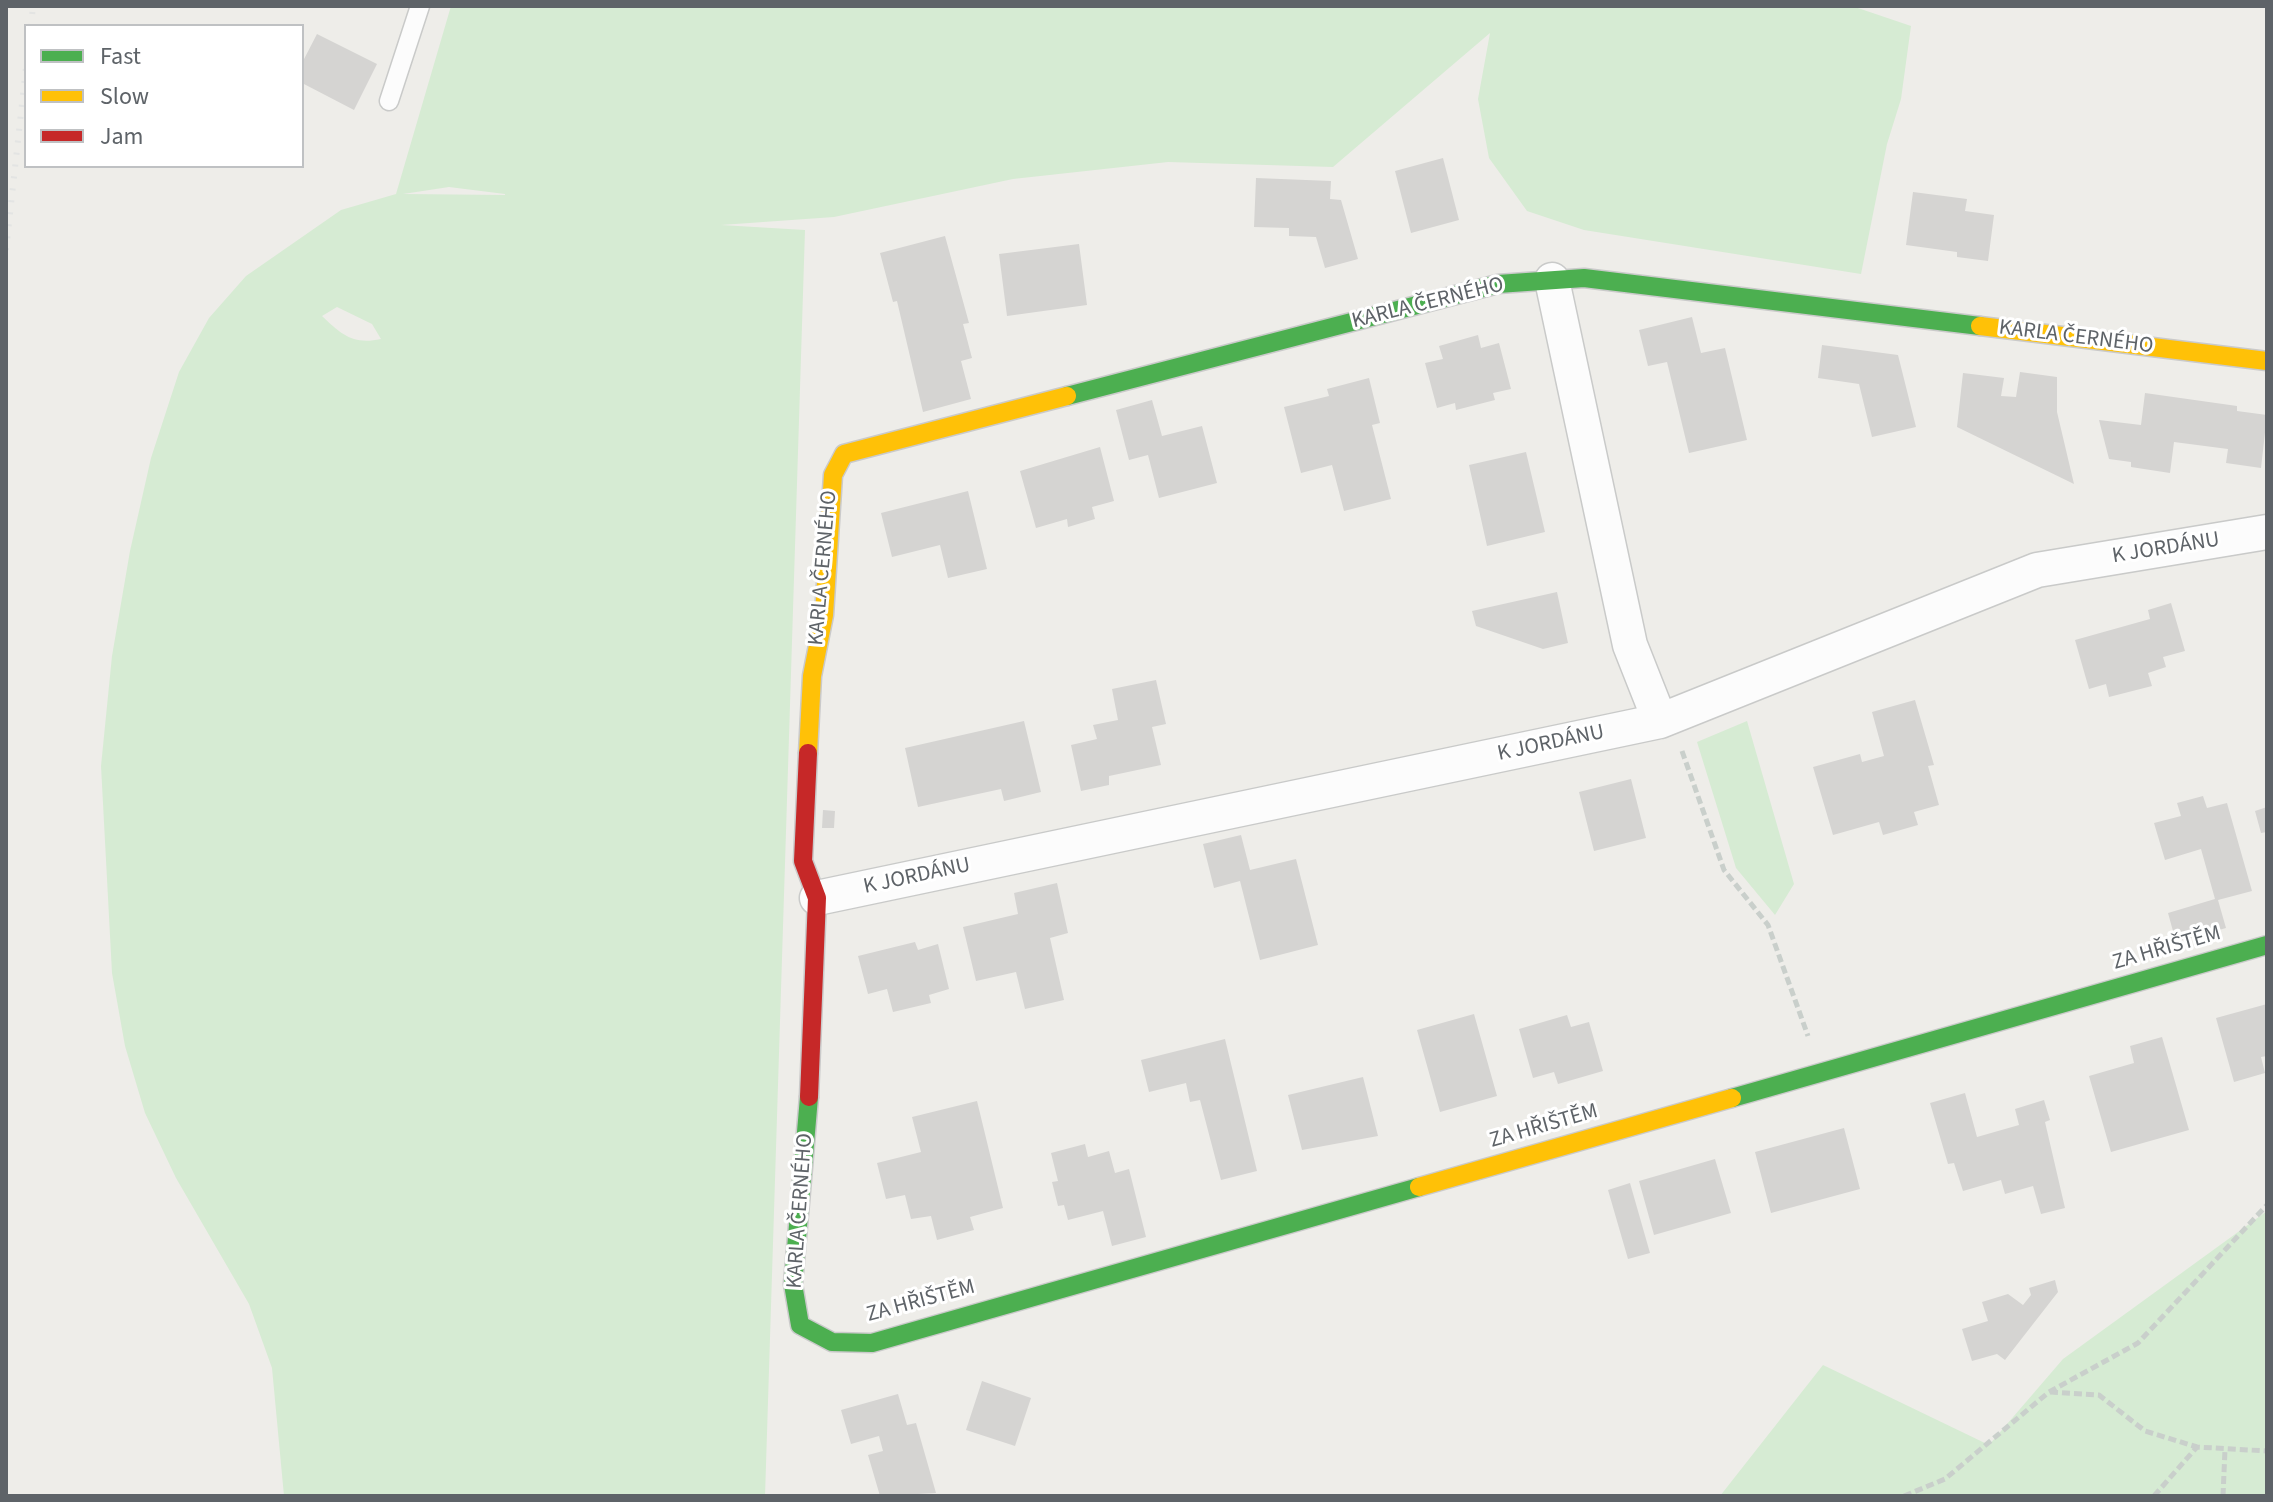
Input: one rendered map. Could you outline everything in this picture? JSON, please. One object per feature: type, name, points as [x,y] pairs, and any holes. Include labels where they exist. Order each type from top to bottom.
[{"type":"street","name":"KARLA ČERNÉHO","points":[[832,1342],[800,1325],[793,1284],[813,1047],[817,898],[803,861],[812,676],[824,615],[833,475],[844,454],[1498,284],[1552,280],[1584,278],[2267,361]]},
{"type":"street","points":[[1552,280],[1630,645],[1660,721]]},
{"type":"street","name":"K JORDÁNU","points":[[817,898],[1660,721],[2037,570],[2267,532]]},
{"type":"street","name":"ZA HŘIŠTĚM","points":[[832,1342],[872,1343],[2267,945]]},
{"type":"lane","points":[[389,101],[420,6]]},
{"type":"path","points":[[1660,721],[1686,756],[1724,870],[1768,925],[1821,1073]]},
{"type":"path","points":[[1904,1496],[1945,1479],[2049,1392],[2138,1343],[2267,1205]]},
{"type":"path","points":[[2049,1392],[2099,1395],[2145,1431],[2197,1447],[2267,1451]]},
{"type":"path","points":[[2154,1496],[2197,1447]]},
{"type":"path","points":[[2223,1496],[2225,1449]]},
{"type":"green space","points":[[451,6],[1852,6],[1911,26],[1901,99],[1887,144],[1861,274],[1584,230],[1527,211],[1489,158],[1478,99],[1490,33],[1333,167],[1168,162],[1013,179],[834,217],[721,225],[805,230],[765,1496],[284,1496],[272,1368],[249,1304],[176,1178],[145,1113],[125,1046],[112,973],[101,766],[112,656],[130,551],[151,458],[179,372],[209,318],[246,276],[341,210],[396,194]],"holes":[[[449,187],[505,194],[505,195],[403,194]],[[337,307],[372,324],[381,339],[363,341],[342,333],[322,316]]]},
{"type":"green space","points":[[1747,721],[1794,884],[1775,915],[1736,868],[1697,742]]},
{"type":"green space","points":[[2267,1211],[2267,1496],[1720,1496],[1823,1365],[1989,1445],[2063,1359]]},
{"type":"building","points":[[317,34],[377,64],[354,110],[304,84],[304,59]]},
{"type":"building","points":[[1443,158],[1459,220],[1411,233],[1395,171]]},
{"type":"building","points":[[1256,178],[1331,181],[1330,199],[1341,200],[1358,259],[1325,268],[1316,237],[1289,236],[1289,228],[1254,227]]},
{"type":"building","points":[[1913,192],[1967,199],[1965,211],[1994,215],[1988,261],[1957,257],[1957,252],[1906,245]]},
{"type":"building","points":[[945,236],[969,323],[963,324],[972,358],[961,361],[971,399],[923,412],[897,301],[893,302],[880,253]]},
{"type":"building","points":[[1079,244],[1087,305],[1007,316],[999,254]]},
{"type":"building","points":[[1692,317],[1701,353],[1725,348],[1747,440],[1689,453],[1667,362],[1648,366],[1639,330]]},
{"type":"building","points":[[1478,335],[1481,348],[1499,343],[1511,389],[1493,393],[1495,400],[1456,410],[1455,403],[1437,408],[1425,363],[1443,359],[1439,346]]},
{"type":"building","points":[[1822,345],[1898,355],[1916,427],[1872,437],[1859,384],[1818,378]]},
{"type":"building","points":[[2020,372],[2057,377],[2057,412],[2074,484],[1957,427],[1963,373],[2004,378],[2001,396],[2016,397]]},
{"type":"building","points":[[1369,378],[1380,423],[1372,425],[1391,499],[1344,511],[1332,465],[1301,473],[1284,407],[1329,396],[1327,389]]},
{"type":"building","points":[[2145,393],[2237,406],[2237,411],[2267,415],[2261,468],[2226,463],[2228,449],[2174,442],[2170,473],[2131,467],[2131,462],[2109,459],[2099,420],[2141,425]]},
{"type":"building","points":[[1152,400],[1162,436],[1202,426],[1217,483],[1159,498],[1148,455],[1129,460],[1116,410]]},
{"type":"building","points":[[1100,447],[1114,501],[1092,507],[1095,519],[1068,527],[1067,519],[1036,528],[1020,471]]},
{"type":"building","points":[[1526,452],[1545,532],[1487,546],[1469,465]]},
{"type":"building","points":[[968,491],[987,569],[948,578],[940,545],[892,557],[881,513]]},
{"type":"building","points":[[1557,592],[1568,643],[1543,649],[1476,626],[1472,611]]},
{"type":"building","points":[[2171,603],[2185,651],[2163,657],[2166,667],[2148,673],[2152,686],[2109,697],[2106,684],[2089,689],[2075,640],[2150,619],[2148,610]]},
{"type":"building","points":[[1156,680],[1166,724],[1152,727],[1161,765],[1109,776],[1109,785],[1081,791],[1071,745],[1097,739],[1093,725],[1118,720],[1112,689]]},
{"type":"building","points":[[1915,700],[1934,765],[1928,766],[1939,805],[1914,812],[1918,825],[1883,835],[1879,822],[1833,835],[1813,767],[1860,754],[1862,762],[1884,756],[1872,712]]},
{"type":"building","points":[[1024,721],[1041,792],[1004,801],[1001,789],[918,807],[905,748]]},
{"type":"building","points":[[1631,779],[1646,838],[1594,851],[1579,792]]},
{"type":"building","points":[[2203,796],[2207,808],[2227,803],[2252,891],[2218,900],[2226,928],[2176,942],[2168,913],[2215,899],[2201,849],[2165,860],[2154,823],[2181,816],[2177,803]]},
{"type":"building","points":[[2267,807],[2267,832],[2261,833],[2255,811]]},
{"type":"building","points":[[823,810],[835,811],[834,828],[822,828]]},
{"type":"building","points":[[1241,835],[1250,870],[1296,859],[1318,945],[1260,960],[1240,881],[1214,888],[1203,844]]},
{"type":"building","points":[[1057,883],[1068,933],[1050,938],[1064,1000],[1025,1009],[1016,972],[976,981],[963,927],[1018,914],[1014,893]]},
{"type":"building","points":[[915,942],[918,950],[938,944],[949,989],[929,995],[931,1003],[893,1012],[887,989],[868,994],[858,956]]},
{"type":"building","points":[[2267,1004],[2267,1056],[2261,1057],[2265,1073],[2234,1082],[2216,1018]]},
{"type":"building","points":[[1474,1014],[1497,1096],[1440,1112],[1417,1030]]},
{"type":"building","points":[[1567,1015],[1571,1027],[1589,1022],[1603,1071],[1558,1084],[1554,1072],[1533,1078],[1519,1029]]},
{"type":"building","points":[[2162,1037],[2189,1130],[2111,1152],[2089,1076],[2134,1063],[2130,1046]]},
{"type":"building","points":[[1225,1039],[1257,1171],[1221,1180],[1200,1100],[1190,1102],[1186,1083],[1149,1092],[1141,1060]]},
{"type":"building","points":[[1363,1077],[1378,1136],[1302,1150],[1288,1095]]},
{"type":"building","points":[[1965,1093],[1977,1137],[2019,1125],[2015,1109],[2044,1100],[2050,1120],[2045,1122],[2065,1208],[2041,1214],[2033,1186],[2005,1194],[2001,1180],[1963,1191],[1954,1163],[1948,1164],[1930,1103]]},
{"type":"building","points":[[977,1101],[1003,1208],[970,1217],[974,1230],[937,1240],[931,1216],[911,1219],[905,1195],[886,1199],[877,1163],[921,1152],[912,1117]]},
{"type":"building","points":[[1844,1128],[1860,1189],[1771,1213],[1755,1152]]},
{"type":"building","points":[[1085,1144],[1088,1157],[1109,1151],[1115,1173],[1129,1169],[1146,1237],[1112,1246],[1103,1211],[1068,1220],[1064,1205],[1058,1206],[1052,1182],[1058,1181],[1051,1153]]},
{"type":"building","points":[[1715,1159],[1731,1213],[1654,1235],[1639,1181]]},
{"type":"building","points":[[1630,1183],[1650,1253],[1628,1259],[1608,1190]]},
{"type":"building","points":[[2055,1280],[2058,1292],[2005,1360],[1997,1354],[1972,1361],[1962,1329],[1988,1321],[1982,1302],[2008,1294],[2023,1305],[2031,1295],[2029,1288]]},
{"type":"building","points":[[982,1381],[1031,1398],[1015,1446],[966,1430]]},
{"type":"building","points":[[898,1394],[907,1425],[916,1423],[936,1493],[880,1496],[868,1455],[883,1451],[879,1436],[851,1444],[841,1410]]},
{"type":"railway","points":[[31,24],[33,6]]},
{"type":"railway","points":[[6,250],[24,85]]},
{"type":"traffic: fast","points":[[1067,396],[1498,284],[1584,278],[1980,326]]},
{"type":"traffic: fast","points":[[1732,1098],[2267,945]]},
{"type":"traffic: fast","points":[[809,1097],[793,1284],[800,1325],[832,1342],[872,1343],[1419,1187]]},
{"type":"traffic: slow","points":[[1980,326],[2267,361]]},
{"type":"traffic: slow","points":[[808,753],[812,676],[824,615],[833,475],[844,454],[1067,396]]},
{"type":"traffic: slow","points":[[1419,1187],[1732,1098]]},
{"type":"traffic: jam","points":[[808,753],[803,861],[817,898],[809,1097]]}]
